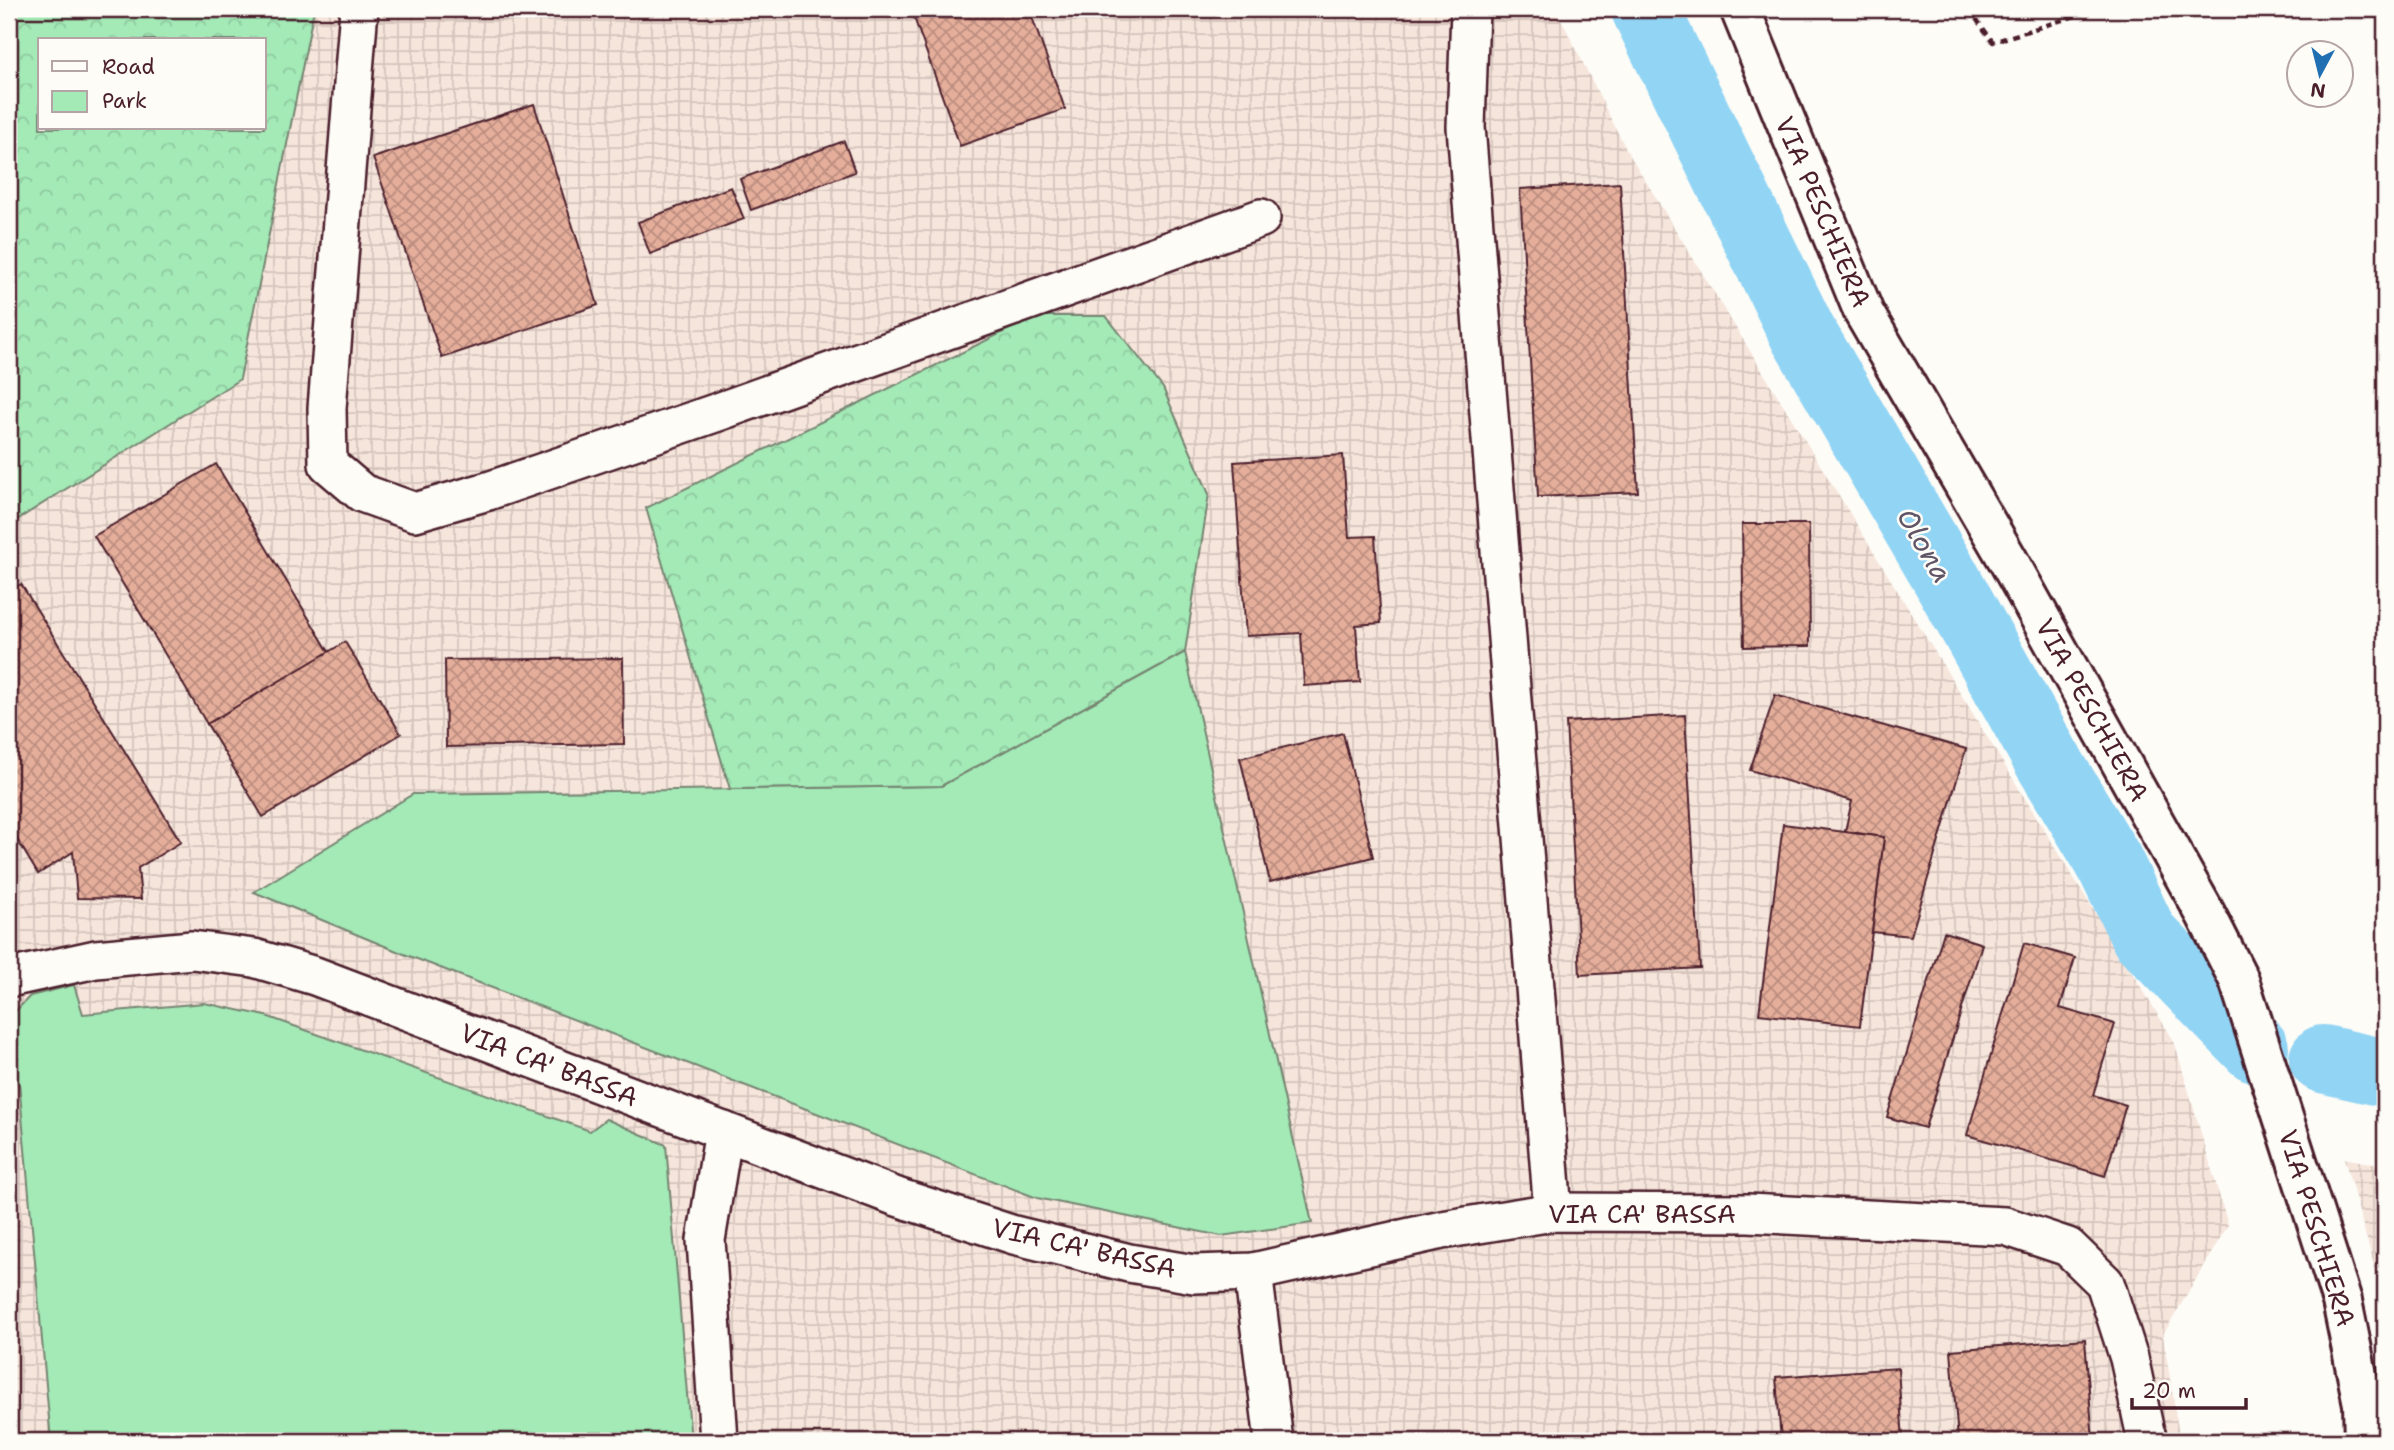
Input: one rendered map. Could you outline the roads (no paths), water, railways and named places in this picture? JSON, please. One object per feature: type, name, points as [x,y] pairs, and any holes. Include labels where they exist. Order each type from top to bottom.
[{"type":"main road","name":"VIA PESCHIERA","points":[[1740,9],[1864,313],[2008,560],[2239,979],[2342,1301],[2363,1404],[2364,1441]]},
{"type":"street","points":[[359,9],[327,408],[328,464],[362,493],[415,512],[488,491],[706,417],[1261,218]]},
{"type":"street","points":[[1470,9],[1466,127],[1553,1213]]},
{"type":"street","name":"VIA CA' BASSA","points":[[9,978],[96,959],[192,950],[254,958],[315,976],[898,1197],[1014,1235],[1129,1264],[1194,1274],[1253,1272],[1442,1230],[1553,1213],[1748,1213],[2005,1226],[2068,1247],[2105,1283],[2129,1358],[2145,1432],[2150,1441]]},
{"type":"street","points":[[719,1441],[706,1240],[724,1131]]},
{"type":"street","points":[[1253,1272],[1274,1441]]},
{"type":"waterway","name":"Olona","points":[[1645,9],[1803,334],[1945,576],[2047,759],[2108,860],[2144,935],[2255,1048]]},
{"type":"waterway","name":"Olona","points":[[2323,1059],[2385,1073]]}]
